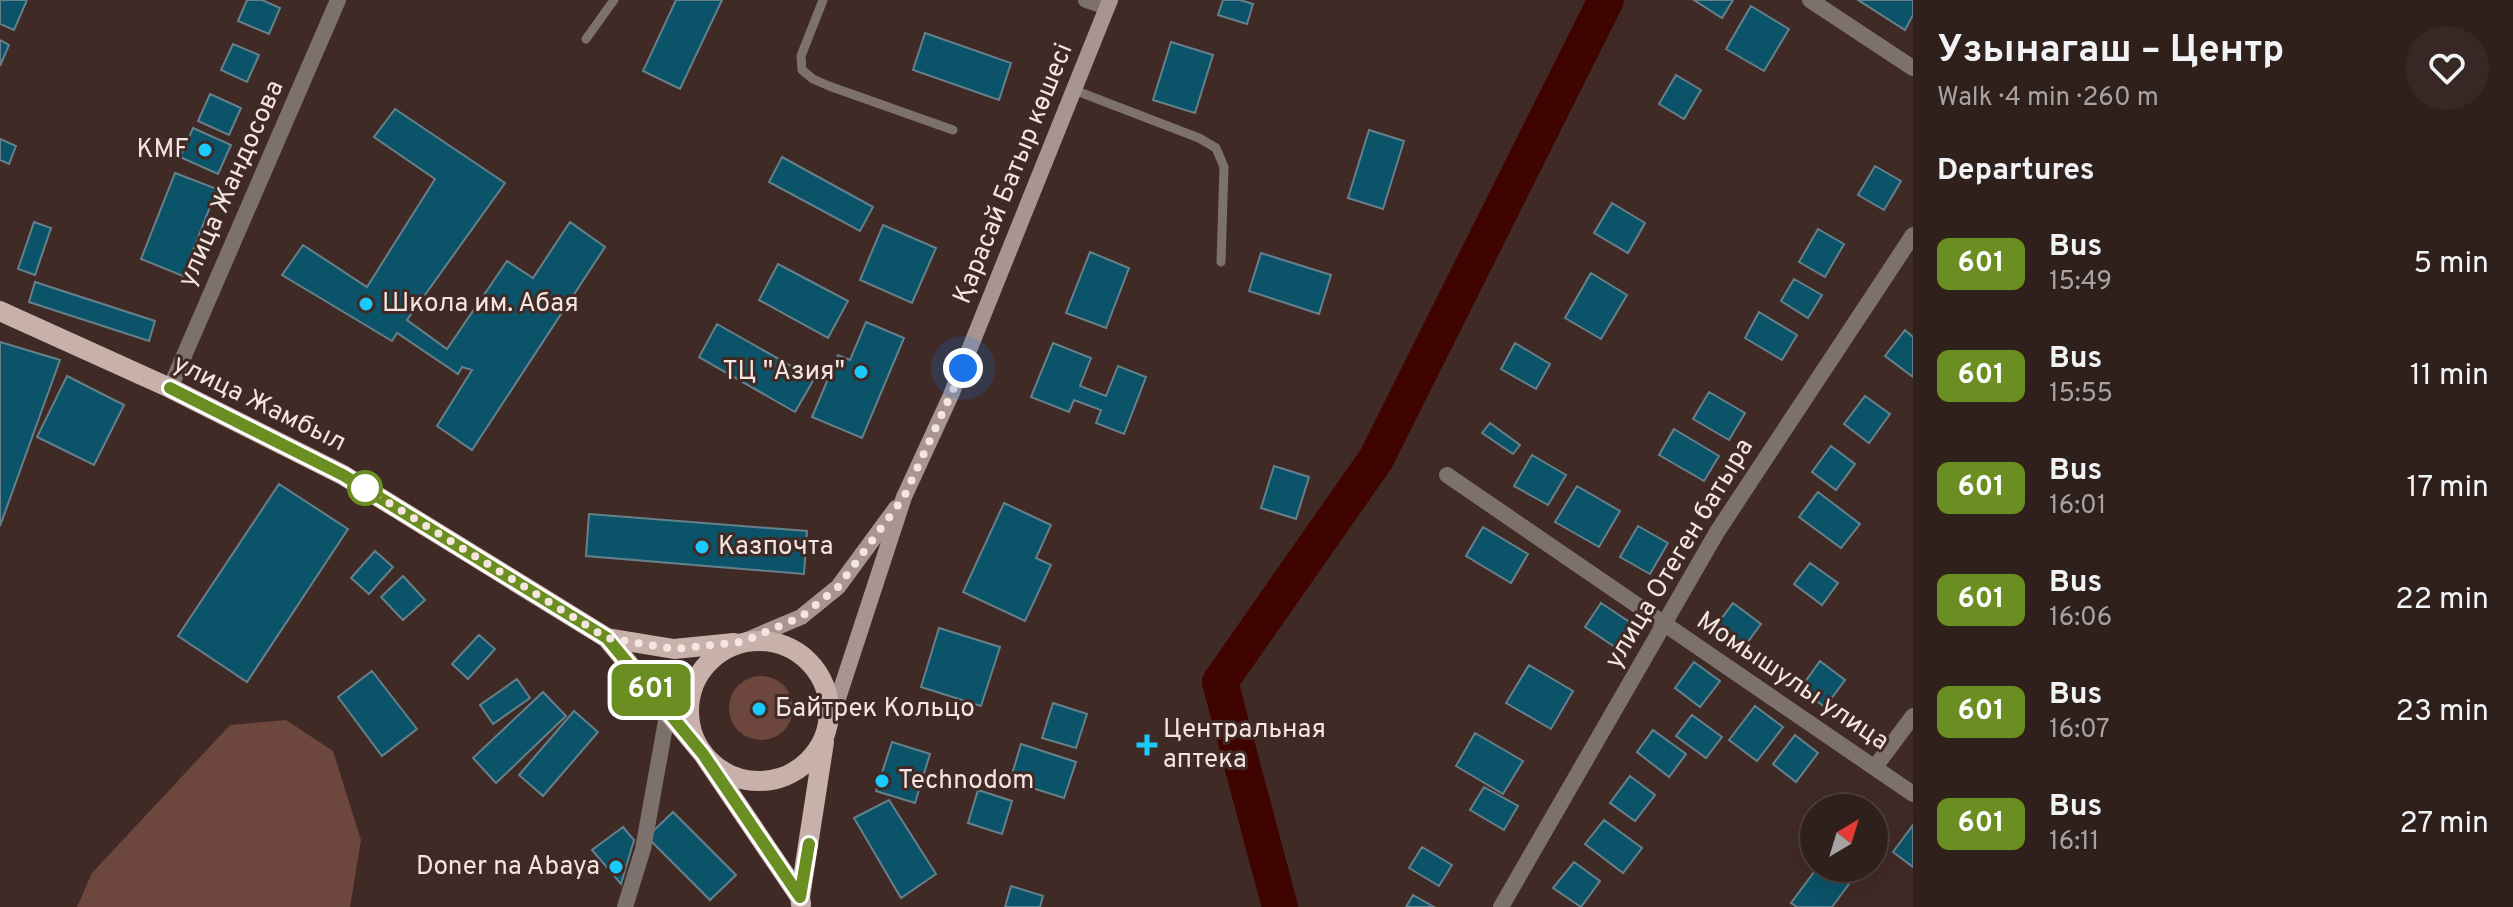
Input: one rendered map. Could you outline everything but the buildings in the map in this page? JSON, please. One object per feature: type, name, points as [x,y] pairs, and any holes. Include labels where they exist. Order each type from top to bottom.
[{"type":"main road","name":"Қарасай Батыр көшесі","points":[[904,497],[951,395],[1109,3]]},
{"type":"main road","name":"улица Жамбыл","points":[[0,311],[170,388],[343,475],[607,638],[703,754],[801,902]]},
{"type":"main road","points":[[904,497],[825,738],[814,757],[798,771],[779,779],[758,782],[737,778],[718,769],[703,754],[692,733],[688,710],[692,688],[704,667],[720,652],[801,617],[838,587],[904,497]]},
{"type":"main road","name":"улица Жамбыл","points":[[607,638],[674,649],[742,642]]},
{"type":"main road","points":[[742,642],[764,640],[786,646],[805,657],[820,674],[828,695],[830,717],[801,902]]},
{"type":"street","name":"улица Жандосова","points":[[170,388],[338,0]]},
{"type":"street","points":[[1086,0],[1109,3]]},
{"type":"street","points":[[1810,0],[1913,68]]},
{"type":"street","name":"улица Отеген батыра","points":[[1501,907],[1717,532],[1913,235]]},
{"type":"street","name":"Момышулы улица","points":[[1447,475],[1913,794]]},
{"type":"street","points":[[625,907],[643,849],[668,710]]},
{"type":"street","points":[[1875,767],[1913,716]]},
{"type":"lane","points":[[586,39],[614,0]]},
{"type":"lane","points":[[823,0],[801,56],[802,70],[829,86],[953,130]]},
{"type":"lane","points":[[1074,90],[1199,138],[1216,148],[1224,167],[1221,262]]},
{"type":"shaded area","points":[[755,676],[767,676],[784,685],[791,696],[791,720],[784,731],[767,740],[755,740],[743,735],[734,726],[729,714],[729,702],[734,690],[743,681]]},
{"type":"shaded area","points":[[286,720],[333,751],[361,840],[350,907],[77,907],[92,873],[230,725]]},
{"type":"waterway","points":[[1280,907],[1220,682],[1376,459],[1606,0]]},
{"type":"bus line","name":"601","points":[[170,388],[343,475],[607,638],[703,754],[800,897],[809,844]]},
{"type":"place","name":"KMF","points":[[205,150]]},
{"type":"place","name":"Школа им. Абая","points":[[366,304]]},
{"type":"place","name":"ТЦ \"Азия\"","points":[[861,372]]},
{"type":"place","name":"Казпочта","points":[[702,547]]},
{"type":"place","name":"Байтрек Кольцо","points":[[759,709]]},
{"type":"place","name":"Центральная аптека","points":[[1147,745]]},
{"type":"place","name":"Technodom","points":[[882,781]]},
{"type":"place","name":"Doner na Abaya","points":[[616,867]]},
{"type":"route","points":[[365,488],[607,638],[674,649],[742,642],[801,617],[838,587],[904,497],[963,368]]}]
